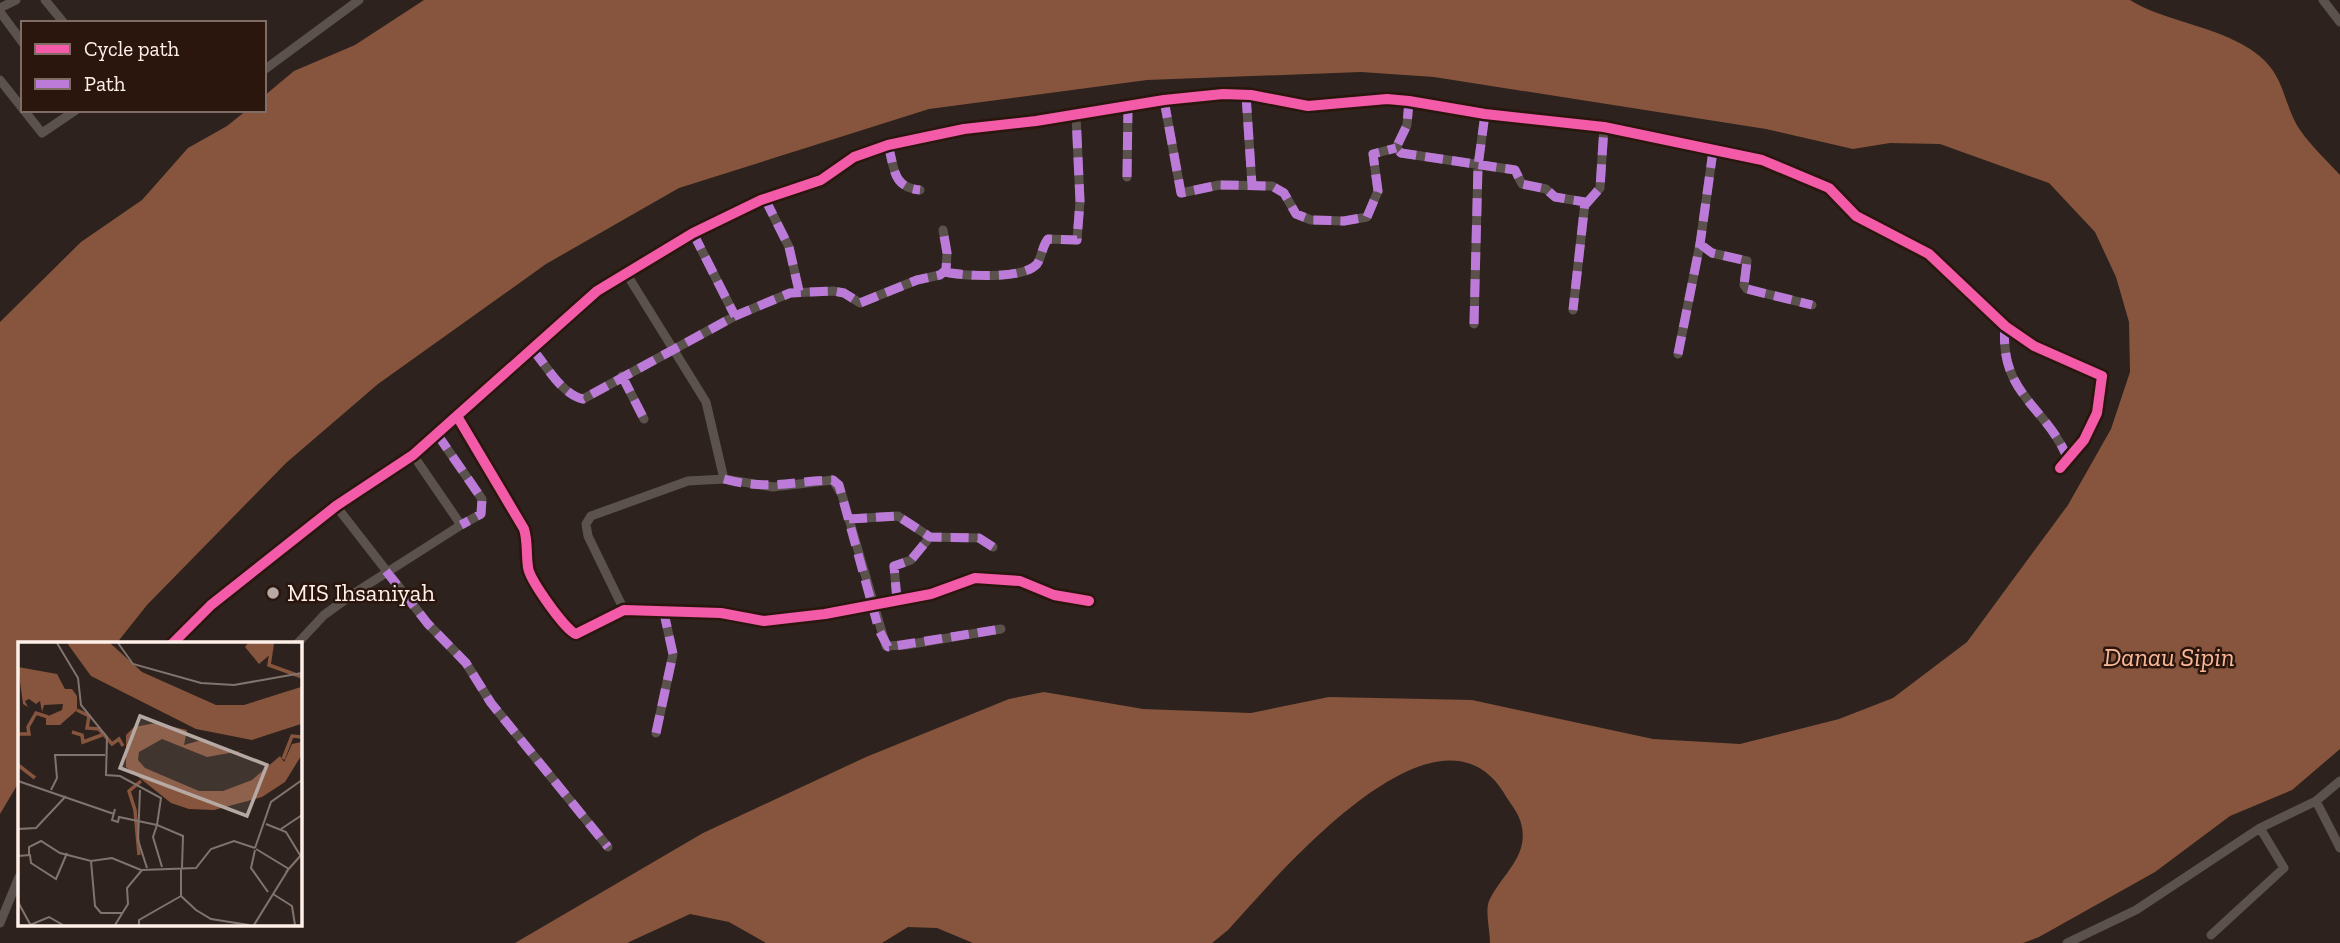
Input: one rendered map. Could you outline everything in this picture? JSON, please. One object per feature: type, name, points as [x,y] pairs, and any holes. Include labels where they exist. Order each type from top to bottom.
[{"type":"street","points":[[16,0],[0,10],[21,40]]},
{"type":"street","points":[[266,69],[359,0]]},
{"type":"street","points":[[2323,0],[2340,22]]},
{"type":"street","points":[[47,1],[62,21]]},
{"type":"street","points":[[0,80],[21,106]]},
{"type":"street","points":[[1247,95],[1252,185]]},
{"type":"street","points":[[174,642],[211,605],[336,506],[412,455],[597,291],[693,233],[765,199],[821,180],[854,157],[888,145],[964,129],[1076,115],[1164,100],[1247,95],[1308,106],[1387,99],[1409,101],[1485,114],[1604,127],[1762,160],[1829,188],[1856,216],[1928,254],[2005,326],[2059,359],[2102,376],[2097,413],[2084,440],[2060,468]]},
{"type":"street","points":[[1164,100],[1181,193],[1219,185],[1252,185],[1279,189],[1296,214],[1311,220],[1363,219],[1371,213],[1378,191],[1373,154],[1396,148],[1407,125],[1409,101]]},
{"type":"street","points":[[1127,177],[1128,107]]},
{"type":"street","points":[[25,112],[42,133],[48,132],[73,112]]},
{"type":"street","points":[[1474,324],[1478,166],[1485,114]]},
{"type":"street","points":[[533,349],[577,397],[589,396],[735,316],[766,301],[799,291],[844,293],[860,303],[945,272],[977,277],[1026,271],[1037,263],[1048,239],[1077,240],[1080,201],[1076,115]]},
{"type":"street","points":[[1573,310],[1586,204],[1600,188],[1604,127]]},
{"type":"street","points":[[888,145],[900,184],[905,188],[920,190]]},
{"type":"street","points":[[1396,148],[1401,153],[1515,170],[1522,184],[1546,190],[1555,197],[1583,200],[1586,204]]},
{"type":"street","points":[[1678,354],[1700,244],[1713,151]]},
{"type":"street","points":[[765,199],[789,247],[799,291]]},
{"type":"street","points":[[943,230],[947,253],[945,272]]},
{"type":"street","points":[[693,233],[735,316]]},
{"type":"street","points":[[1700,244],[1712,253],[1747,261],[1744,285],[1747,289],[1812,305]]},
{"type":"street","points":[[626,273],[675,348],[706,402],[724,479]]},
{"type":"street","points":[[2005,326],[2003,348],[2010,372],[2067,457]]},
{"type":"street","points":[[622,376],[643,419]]},
{"type":"street","points":[[457,416],[523,529],[528,544],[528,570],[568,630],[579,634],[624,610],[721,613],[764,621],[874,605],[944,591],[982,577],[1020,582],[1054,595],[1088,601]]},
{"type":"street","points":[[299,642],[324,615],[386,571],[481,514],[481,499],[437,434]]},
{"type":"street","points":[[412,455],[461,525]]},
{"type":"street","points":[[624,610],[588,536],[588,520],[671,485],[724,479],[772,487],[833,480],[839,485],[888,647],[1001,629]]},
{"type":"street","points":[[336,506],[428,624],[466,663],[491,703],[608,847]]},
{"type":"street","points":[[849,519],[898,516],[930,537],[979,538],[993,547]]},
{"type":"street","points":[[897,600],[894,566],[911,560],[930,537]]},
{"type":"street","points":[[656,733],[673,654],[664,612]]},
{"type":"street","points":[[2067,943],[2136,910],[2260,828],[2316,801],[2340,780]]},
{"type":"street","points":[[2316,801],[2329,832],[2340,848]]},
{"type":"street","points":[[2211,935],[2284,868],[2260,828]]},
{"type":"street","points":[[0,923],[18,879]]},
{"type":"water","name":"Danau Sipin","points":[[424,0],[2130,0],[2159,14],[2221,34],[2262,58],[2277,78],[2300,130],[2340,175],[2340,749],[2292,790],[2230,816],[2155,872],[2039,937],[2023,943],[1490,943],[1488,905],[1519,854],[1523,832],[1520,820],[1504,793],[1475,766],[1439,761],[1399,775],[1358,802],[1318,836],[1228,930],[1212,943],[973,943],[937,928],[908,927],[882,943],[766,943],[729,922],[690,914],[627,943],[515,943],[703,833],[866,757],[1009,699],[1044,692],[1143,709],[1251,713],[1329,697],[1472,700],[1653,739],[1740,744],[1839,719],[1893,698],[1967,642],[2068,505],[2111,429],[2130,372],[2129,322],[2116,277],[2095,232],[2049,183],[1940,144],[1890,143],[1853,149],[1766,129],[1434,77],[1361,72],[1147,80],[929,109],[679,188],[546,264],[378,384],[286,463],[147,605],[118,642],[18,642],[18,784],[0,814],[0,322],[81,242],[142,200],[188,148],[227,126],[244,112],[266,112],[266,94],[294,71],[355,45]]},
{"type":"marked path","points":[[1246,95],[1252,185]]},
{"type":"marked path","points":[[1164,100],[1181,193],[1219,185],[1272,186],[1284,193],[1296,214],[1311,220],[1344,221],[1367,217],[1378,191],[1373,154],[1396,148]]},
{"type":"marked path","points":[[1409,101],[1407,125],[1396,148],[1401,153],[1515,170],[1522,184],[1546,189],[1555,197],[1585,202],[1573,310]]},
{"type":"marked path","points":[[1127,177],[1128,107]]},
{"type":"marked path","points":[[1474,324],[1478,166],[1485,114]]},
{"type":"marked path","points":[[945,272],[965,275],[1019,273],[1037,264],[1048,239],[1077,240],[1080,201],[1076,115]]},
{"type":"marked path","points":[[1586,204],[1600,188],[1604,127]]},
{"type":"marked path","points":[[888,145],[899,181],[920,190]]},
{"type":"marked path","points":[[1678,354],[1700,244],[1713,151]]},
{"type":"marked path","points":[[765,199],[789,247],[799,291]]},
{"type":"marked path","points":[[533,350],[561,386],[583,399],[735,316],[790,293],[833,291],[844,293],[860,303],[917,280],[940,275],[946,270],[947,253],[943,230]]},
{"type":"marked path","points":[[693,233],[735,316]]},
{"type":"marked path","points":[[1700,244],[1712,253],[1747,261],[1744,285],[1747,289],[1812,305]]},
{"type":"marked path","points":[[2005,326],[2005,349],[2016,384],[2048,425],[2067,457]]},
{"type":"marked path","points":[[622,376],[644,419]]},
{"type":"marked path","points":[[437,434],[482,499],[481,514],[461,525]]},
{"type":"marked path","points":[[724,479],[767,485],[833,480],[839,485],[879,630],[888,647],[1001,629]]},
{"type":"marked path","points":[[849,519],[898,516],[930,537],[979,538],[993,547]]},
{"type":"marked path","points":[[897,600],[894,566],[911,560],[930,537]]},
{"type":"marked path","points":[[386,571],[428,624],[466,663],[491,703],[608,847]]},
{"type":"marked path","points":[[656,733],[673,654],[664,613]]},
{"type":"cycle path","points":[[174,642],[211,605],[336,506],[413,455],[597,291],[693,233],[761,200],[821,180],[854,157],[888,145],[964,129],[1223,94],[1251,95],[1308,106],[1387,99],[1485,114],[1604,127],[1762,160],[1829,188],[1856,216],[1929,254],[2005,326],[2034,346],[2102,376],[2097,413],[2084,440],[2060,468]]},
{"type":"cycle path","points":[[457,416],[524,529],[528,567],[534,582],[556,614],[576,634],[624,610],[721,613],[764,621],[825,614],[931,594],[975,578],[1020,581],[1054,595],[1089,601]]},
{"type":"place","name":"MIS Ihsaniyah","points":[[273,593]]}]
